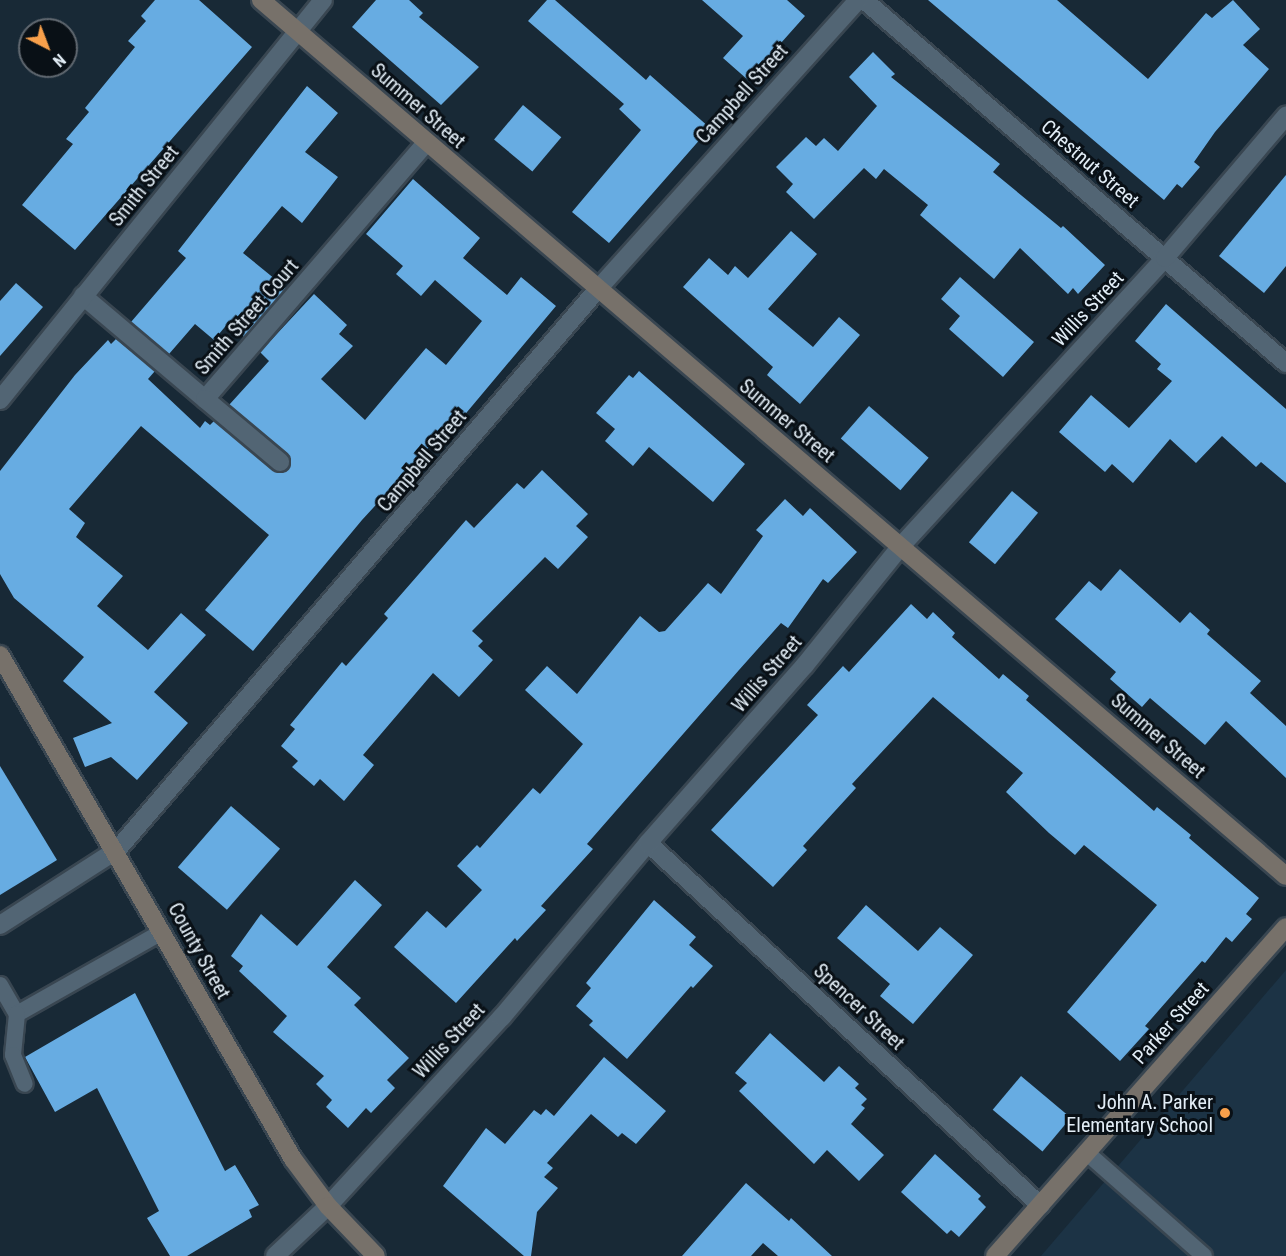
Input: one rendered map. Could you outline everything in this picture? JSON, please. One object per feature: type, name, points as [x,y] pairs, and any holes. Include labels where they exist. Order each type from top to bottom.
[{"type":"main road","name":"Summer Street","points":[[261,0],[597,290],[901,546],[1286,876]]},
{"type":"main road","name":"County Street","points":[[0,655],[117,850],[262,1109],[328,1206],[376,1256]]},
{"type":"main road","name":"Parker Street","points":[[995,1256],[1286,927]]},
{"type":"street","name":"Smith Street","points":[[0,400],[323,0]]},
{"type":"street","name":"Campbell Street","points":[[0,926],[117,850],[597,290],[858,0]]},
{"type":"street","name":"Chestnut Street","points":[[864,0],[1286,363]]},
{"type":"street","name":"Willis Street","points":[[275,1256],[328,1206],[502,1017],[648,843],[805,665],[901,546],[1165,258],[1286,116]]},
{"type":"street","name":"Smith Street Court","points":[[83,296],[205,399],[426,143]]},
{"type":"street","points":[[205,399],[280,462]]},
{"type":"street","name":"Spencer Street","points":[[648,843],[1040,1205]]},
{"type":"lane","points":[[17,1014],[162,932]]},
{"type":"lane","points":[[0,986],[17,1014],[13,1055],[25,1084]]},
{"type":"lane","points":[[1086,1152],[1204,1256]]},
{"type":"shaded area","name":"John A. Parker Elementary School","points":[[1286,970],[1286,1256],[1041,1256]]},
{"type":"building","points":[[155,0],[199,0],[252,47],[75,250],[22,205],[73,144],[66,139],[89,112],[85,108],[135,47],[128,41],[146,21],[141,16]]},
{"type":"building","points":[[376,0],[409,0],[423,13],[419,17],[479,67],[441,105],[352,27]]},
{"type":"building","points":[[547,0],[555,0],[646,80],[650,75],[710,128],[609,243],[572,212],[641,130],[619,109],[624,104],[528,21]]},
{"type":"building","points":[[702,0],[787,0],[805,16],[748,80],[723,58],[743,36]]},
{"type":"building","points":[[928,0],[1057,0],[1148,79],[1206,13],[1212,18],[1233,0],[1260,29],[1243,45],[1269,69],[1215,132],[1194,162],[1200,167],[1182,188],[1177,184],[1164,200]]},
{"type":"building","points":[[873,52],[895,74],[891,77],[1000,164],[993,172],[1061,228],[1063,226],[1105,265],[1078,294],[1073,288],[1068,294],[1020,248],[994,279],[920,215],[928,205],[884,169],[876,179],[864,168],[814,219],[786,192],[793,184],[776,167],[806,137],[816,146],[824,138],[838,151],[877,106],[849,77]]},
{"type":"building","points":[[307,86],[338,113],[305,152],[338,177],[302,223],[282,206],[243,253],[286,288],[244,337],[229,322],[214,340],[195,324],[169,354],[131,322],[186,258],[178,251]]},
{"type":"building","points":[[523,105],[561,137],[532,172],[494,139]]},
{"type":"building","points":[[1286,175],[1286,266],[1264,293],[1219,256]]},
{"type":"building","points":[[413,179],[480,238],[463,258],[507,295],[521,277],[556,306],[436,449],[431,445],[362,520],[253,651],[205,610],[269,535],[141,426],[69,509],[85,523],[76,537],[123,576],[97,606],[148,650],[181,613],[206,635],[154,692],[188,723],[137,780],[111,757],[85,767],[73,738],[112,723],[63,681],[84,657],[14,598],[0,574],[0,471],[75,375],[108,340],[111,344],[116,339],[155,371],[148,379],[200,428],[205,421],[210,425],[214,421],[279,473],[289,469],[288,454],[229,405],[269,361],[260,352],[314,294],[347,325],[339,334],[353,346],[321,379],[365,420],[426,348],[446,365],[482,321],[435,280],[421,296],[396,274],[403,266],[366,234]]},
{"type":"building","points":[[791,231],[817,254],[768,309],[813,347],[839,317],[860,335],[800,404],[767,375],[773,367],[683,287],[709,258],[728,275],[735,266],[748,278]]},
{"type":"building","points":[[960,277],[1034,342],[1003,377],[949,329],[960,316],[941,299]]},
{"type":"building","points":[[16,283],[43,307],[0,356],[0,301]]},
{"type":"building","points":[[1166,304],[1286,409],[1286,483],[1261,462],[1256,467],[1222,436],[1196,463],[1170,439],[1133,483],[1112,464],[1105,472],[1059,432],[1091,395],[1129,428],[1172,381],[1157,369],[1161,364],[1135,341]]},
{"type":"building","points":[[639,371],[745,464],[713,502],[649,447],[633,466],[605,441],[615,429],[596,413],[629,375],[633,378]]},
{"type":"building","points":[[869,406],[929,458],[900,490],[841,438]]},
{"type":"building","points":[[542,470],[588,514],[576,526],[588,537],[558,569],[545,557],[472,631],[483,641],[478,646],[493,660],[459,697],[433,673],[363,755],[374,765],[344,801],[320,779],[314,786],[292,767],[298,761],[281,746],[295,729],[290,725],[342,662],[346,666],[388,618],[384,614],[466,520],[474,528],[517,483],[524,489]]},
{"type":"building","points":[[1012,491],[1038,513],[995,564],[969,542]]},
{"type":"building","points":[[785,499],[803,516],[810,508],[857,552],[828,583],[823,579],[788,628],[781,623],[739,670],[587,844],[593,849],[541,906],[546,910],[517,941],[515,938],[456,1003],[394,947],[427,911],[446,928],[482,890],[457,866],[477,845],[480,848],[533,788],[540,794],[583,744],[525,690],[547,666],[577,694],[640,616],[659,632],[665,631],[708,583],[721,594],[763,536],[756,530]]},
{"type":"building","points":[[1120,569],[1180,623],[1190,612],[1210,630],[1207,634],[1261,681],[1250,693],[1286,726],[1286,778],[1226,721],[1205,745],[1150,698],[1142,707],[1110,679],[1116,672],[1055,619],[1089,581],[1101,591]]},
{"type":"building","points":[[911,604],[927,619],[933,612],[955,633],[952,637],[999,679],[1003,674],[1029,696],[1026,700],[1154,811],[1157,807],[1191,835],[1189,838],[1259,898],[1246,914],[1252,919],[1232,942],[1226,937],[1205,963],[1202,961],[1145,1026],[1149,1029],[1120,1061],[1067,1012],[1157,905],[1084,845],[1075,855],[1049,833],[1006,792],[1023,773],[933,697],[852,784],[856,788],[803,846],[807,850],[773,887],[711,830],[818,715],[807,705],[843,666],[849,672]]},
{"type":"building","points":[[0,766],[57,860],[0,895]]},
{"type":"building","points":[[231,806],[280,849],[227,910],[178,867]]},
{"type":"building","points":[[355,880],[382,905],[327,967],[361,998],[354,1005],[409,1058],[387,1080],[395,1088],[371,1113],[366,1108],[348,1128],[326,1107],[332,1100],[316,1084],[324,1076],[273,1032],[287,1016],[239,971],[243,966],[231,956],[261,914],[297,946]]},
{"type":"building","points":[[654,900],[696,937],[689,945],[713,966],[693,988],[691,986],[627,1059],[589,1025],[593,1021],[576,1006],[591,988],[586,983]]},
{"type":"building","points":[[866,905],[918,951],[940,927],[973,955],[913,1024],[880,996],[890,984],[837,938]]},
{"type":"building","points":[[135,993],[225,1171],[235,1165],[259,1205],[249,1210],[252,1217],[187,1256],[170,1256],[147,1218],[159,1211],[97,1088],[55,1112],[25,1057]]},
{"type":"building","points":[[770,1033],[824,1082],[839,1066],[859,1084],[855,1088],[867,1099],[861,1105],[865,1108],[851,1124],[884,1155],[859,1181],[827,1150],[814,1164],[739,1091],[747,1083],[735,1073]]},
{"type":"building","points":[[604,1057],[666,1111],[636,1144],[622,1133],[618,1137],[591,1114],[547,1163],[553,1168],[544,1177],[558,1188],[537,1212],[531,1256],[524,1256],[443,1186],[486,1128],[505,1144],[534,1110],[541,1115],[546,1109],[554,1116]]},
{"type":"building","points":[[1021,1076],[1071,1118],[1043,1151],[993,1110]]},
{"type":"building","points":[[935,1154],[981,1196],[978,1199],[986,1207],[959,1237],[951,1230],[947,1234],[901,1192]]},
{"type":"building","points":[[746,1183],[789,1221],[791,1218],[832,1256],[778,1256],[763,1243],[751,1256],[682,1256]]},
{"type":"place","name":"John A. Parker Elementary School","points":[[1225,1113]]}]
